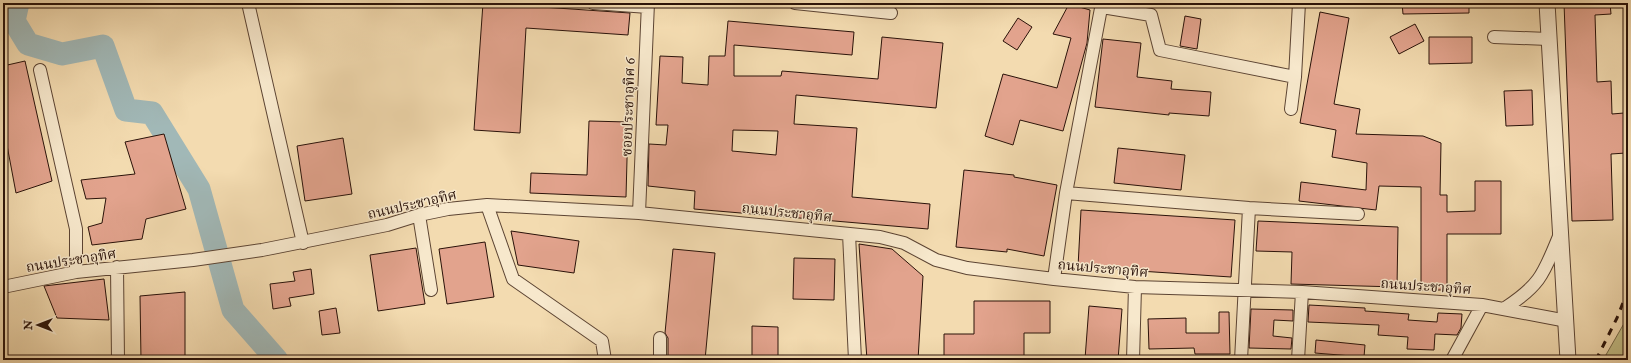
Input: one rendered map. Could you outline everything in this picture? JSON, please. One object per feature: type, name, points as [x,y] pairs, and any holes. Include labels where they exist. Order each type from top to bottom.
[{"type":"street","points":[[248,3],[303,243]]},
{"type":"street","points":[[593,3],[648,5]]},
{"type":"street","points":[[795,3],[891,13]]},
{"type":"street","points":[[1291,109],[1295,77],[1299,3]]},
{"type":"street","points":[[1547,3],[1548,40],[1562,230],[1568,360]]},
{"type":"street","name":"ซอยประชาอุทิศ 6","points":[[639,212],[648,5]]},
{"type":"street","points":[[1054,279],[1066,193],[1102,5],[1151,15],[1160,50],[1295,77]]},
{"type":"street","points":[[1494,37],[1548,40]]},
{"type":"street","points":[[40,70],[76,229],[76,272]]},
{"type":"street","points":[[1066,193],[1249,208],[1358,214]]},
{"type":"street","points":[[487,205],[513,279],[602,341],[604,360]]},
{"type":"street","name":"ถนนประชาอุทิศ","points":[[3,287],[76,272],[193,260],[262,250],[387,225],[419,215],[448,209],[487,205],[639,212],[849,234],[904,243],[936,260],[967,268],[1054,279],[1135,287],[1302,292],[1482,305],[1505,308],[1567,321]]},
{"type":"street","points":[[1249,208],[1241,360],[1253,360]]},
{"type":"street","points":[[419,215],[431,290]]},
{"type":"street","points":[[1505,308],[1521,298],[1539,280],[1562,230]]},
{"type":"street","points":[[849,234],[855,360]]},
{"type":"street","points":[[117,267],[118,360]]},
{"type":"street","points":[[1133,360],[1135,287]]},
{"type":"street","points":[[1298,360],[1302,292]]},
{"type":"street","points":[[1452,360],[1482,305]]},
{"type":"street","points":[[660,338],[660,360]]},
{"type":"shaded area","points":[[1628,313],[1628,360],[1603,360],[1626,320]]},
{"type":"building","points":[[483,3],[630,13],[628,35],[526,28],[520,133],[474,130]]},
{"type":"building","points":[[1402,3],[1469,3],[1469,13],[1403,14]]},
{"type":"building","points":[[1564,3],[1610,3],[1611,14],[1595,15],[1597,82],[1611,81],[1612,114],[1624,113],[1626,153],[1611,154],[1613,220],[1572,221]]},
{"type":"building","points":[[1069,4],[1090,10],[1087,43],[1063,131],[1020,120],[1013,145],[985,136],[1003,74],[1057,88],[1071,38],[1053,34]]},
{"type":"building","points":[[1320,12],[1349,18],[1334,104],[1360,109],[1356,134],[1423,136],[1441,143],[1440,195],[1447,195],[1447,212],[1475,211],[1475,181],[1501,181],[1501,234],[1447,234],[1447,290],[1421,290],[1421,187],[1379,186],[1376,210],[1299,201],[1301,182],[1366,190],[1367,163],[1332,157],[1336,130],[1300,123]]},
{"type":"building","points":[[1185,16],[1201,19],[1197,49],[1180,46]]},
{"type":"building","points":[[1018,18],[1032,27],[1017,50],[1003,41]]},
{"type":"building","points":[[728,21],[854,32],[852,55],[734,45],[734,76],[781,76],[782,71],[878,79],[882,37],[943,43],[936,108],[796,95],[794,124],[857,128],[852,197],[930,204],[928,229],[694,209],[695,191],[648,186],[649,144],[666,145],[668,125],[656,125],[660,56],[683,57],[682,83],[708,85],[709,56],[725,56]],"holes":[[[733,130],[778,131],[776,155],[732,151]]]},
{"type":"building","points":[[1415,24],[1424,41],[1399,54],[1390,37]]},
{"type":"building","points":[[1429,37],[1472,37],[1472,63],[1429,64]]},
{"type":"building","points":[[1103,39],[1141,43],[1137,77],[1172,81],[1171,89],[1211,92],[1209,116],[1169,113],[1169,115],[1095,107]]},
{"type":"building","points":[[25,61],[52,181],[16,193],[3,124],[3,66]]},
{"type":"building","points":[[1532,90],[1533,125],[1506,126],[1504,91]]},
{"type":"building","points":[[589,121],[628,122],[626,197],[530,193],[531,173],[587,175]]},
{"type":"building","points":[[164,134],[186,209],[146,219],[142,239],[92,245],[88,227],[102,223],[106,198],[86,199],[81,180],[135,174],[125,142]]},
{"type":"building","points":[[343,138],[352,194],[305,201],[297,146]]},
{"type":"building","points":[[1118,148],[1185,155],[1181,190],[1114,183]]},
{"type":"building","points":[[964,170],[1014,175],[1014,177],[1057,185],[1044,256],[1007,249],[1007,252],[956,247]]},
{"type":"building","points":[[1081,210],[1235,220],[1231,277],[1078,267]]},
{"type":"building","points":[[1258,221],[1398,227],[1397,287],[1291,284],[1292,252],[1256,251]]},
{"type":"building","points":[[511,231],[579,241],[574,273],[518,265]]},
{"type":"building","points":[[485,242],[494,297],[447,304],[439,249]]},
{"type":"building","points":[[859,244],[892,249],[923,276],[918,360],[867,360]]},
{"type":"building","points":[[416,248],[425,304],[378,311],[370,255]]},
{"type":"building","points":[[673,249],[715,253],[705,360],[668,358],[668,338],[665,333]]},
{"type":"building","points":[[794,258],[835,259],[834,300],[793,299]]},
{"type":"building","points":[[311,269],[314,294],[289,298],[291,306],[273,309],[270,284],[295,281],[293,272]]},
{"type":"building","points":[[104,279],[109,320],[57,318],[44,286]]},
{"type":"building","points":[[185,292],[185,360],[141,360],[140,296]]},
{"type":"building","points":[[974,301],[1050,301],[1050,333],[1024,333],[1024,360],[944,360],[944,334],[974,334]]},
{"type":"building","points":[[1309,305],[1365,308],[1365,311],[1409,314],[1408,320],[1437,322],[1438,313],[1462,314],[1461,328],[1457,335],[1435,334],[1434,350],[1407,349],[1408,337],[1378,335],[1379,325],[1308,322]]},
{"type":"building","points":[[1089,306],[1122,309],[1118,360],[1085,359]]},
{"type":"building","points":[[336,308],[340,333],[322,335],[319,311]]},
{"type":"building","points":[[1251,309],[1293,310],[1293,321],[1274,320],[1273,336],[1292,338],[1291,349],[1249,348]]},
{"type":"building","points":[[1219,312],[1229,312],[1230,354],[1195,354],[1194,348],[1149,349],[1148,319],[1186,318],[1186,333],[1219,333]]},
{"type":"building","points":[[752,326],[778,327],[778,357],[752,356]]},
{"type":"building","points":[[1316,340],[1365,345],[1364,357],[1315,353]]},
{"type":"waterway","points":[[18,3],[14,21],[28,44],[62,54],[103,46],[126,110],[152,113],[199,189],[233,310],[277,360]]},
{"type":"railway","points":[[1596,360],[1617,318],[1628,290]]}]
